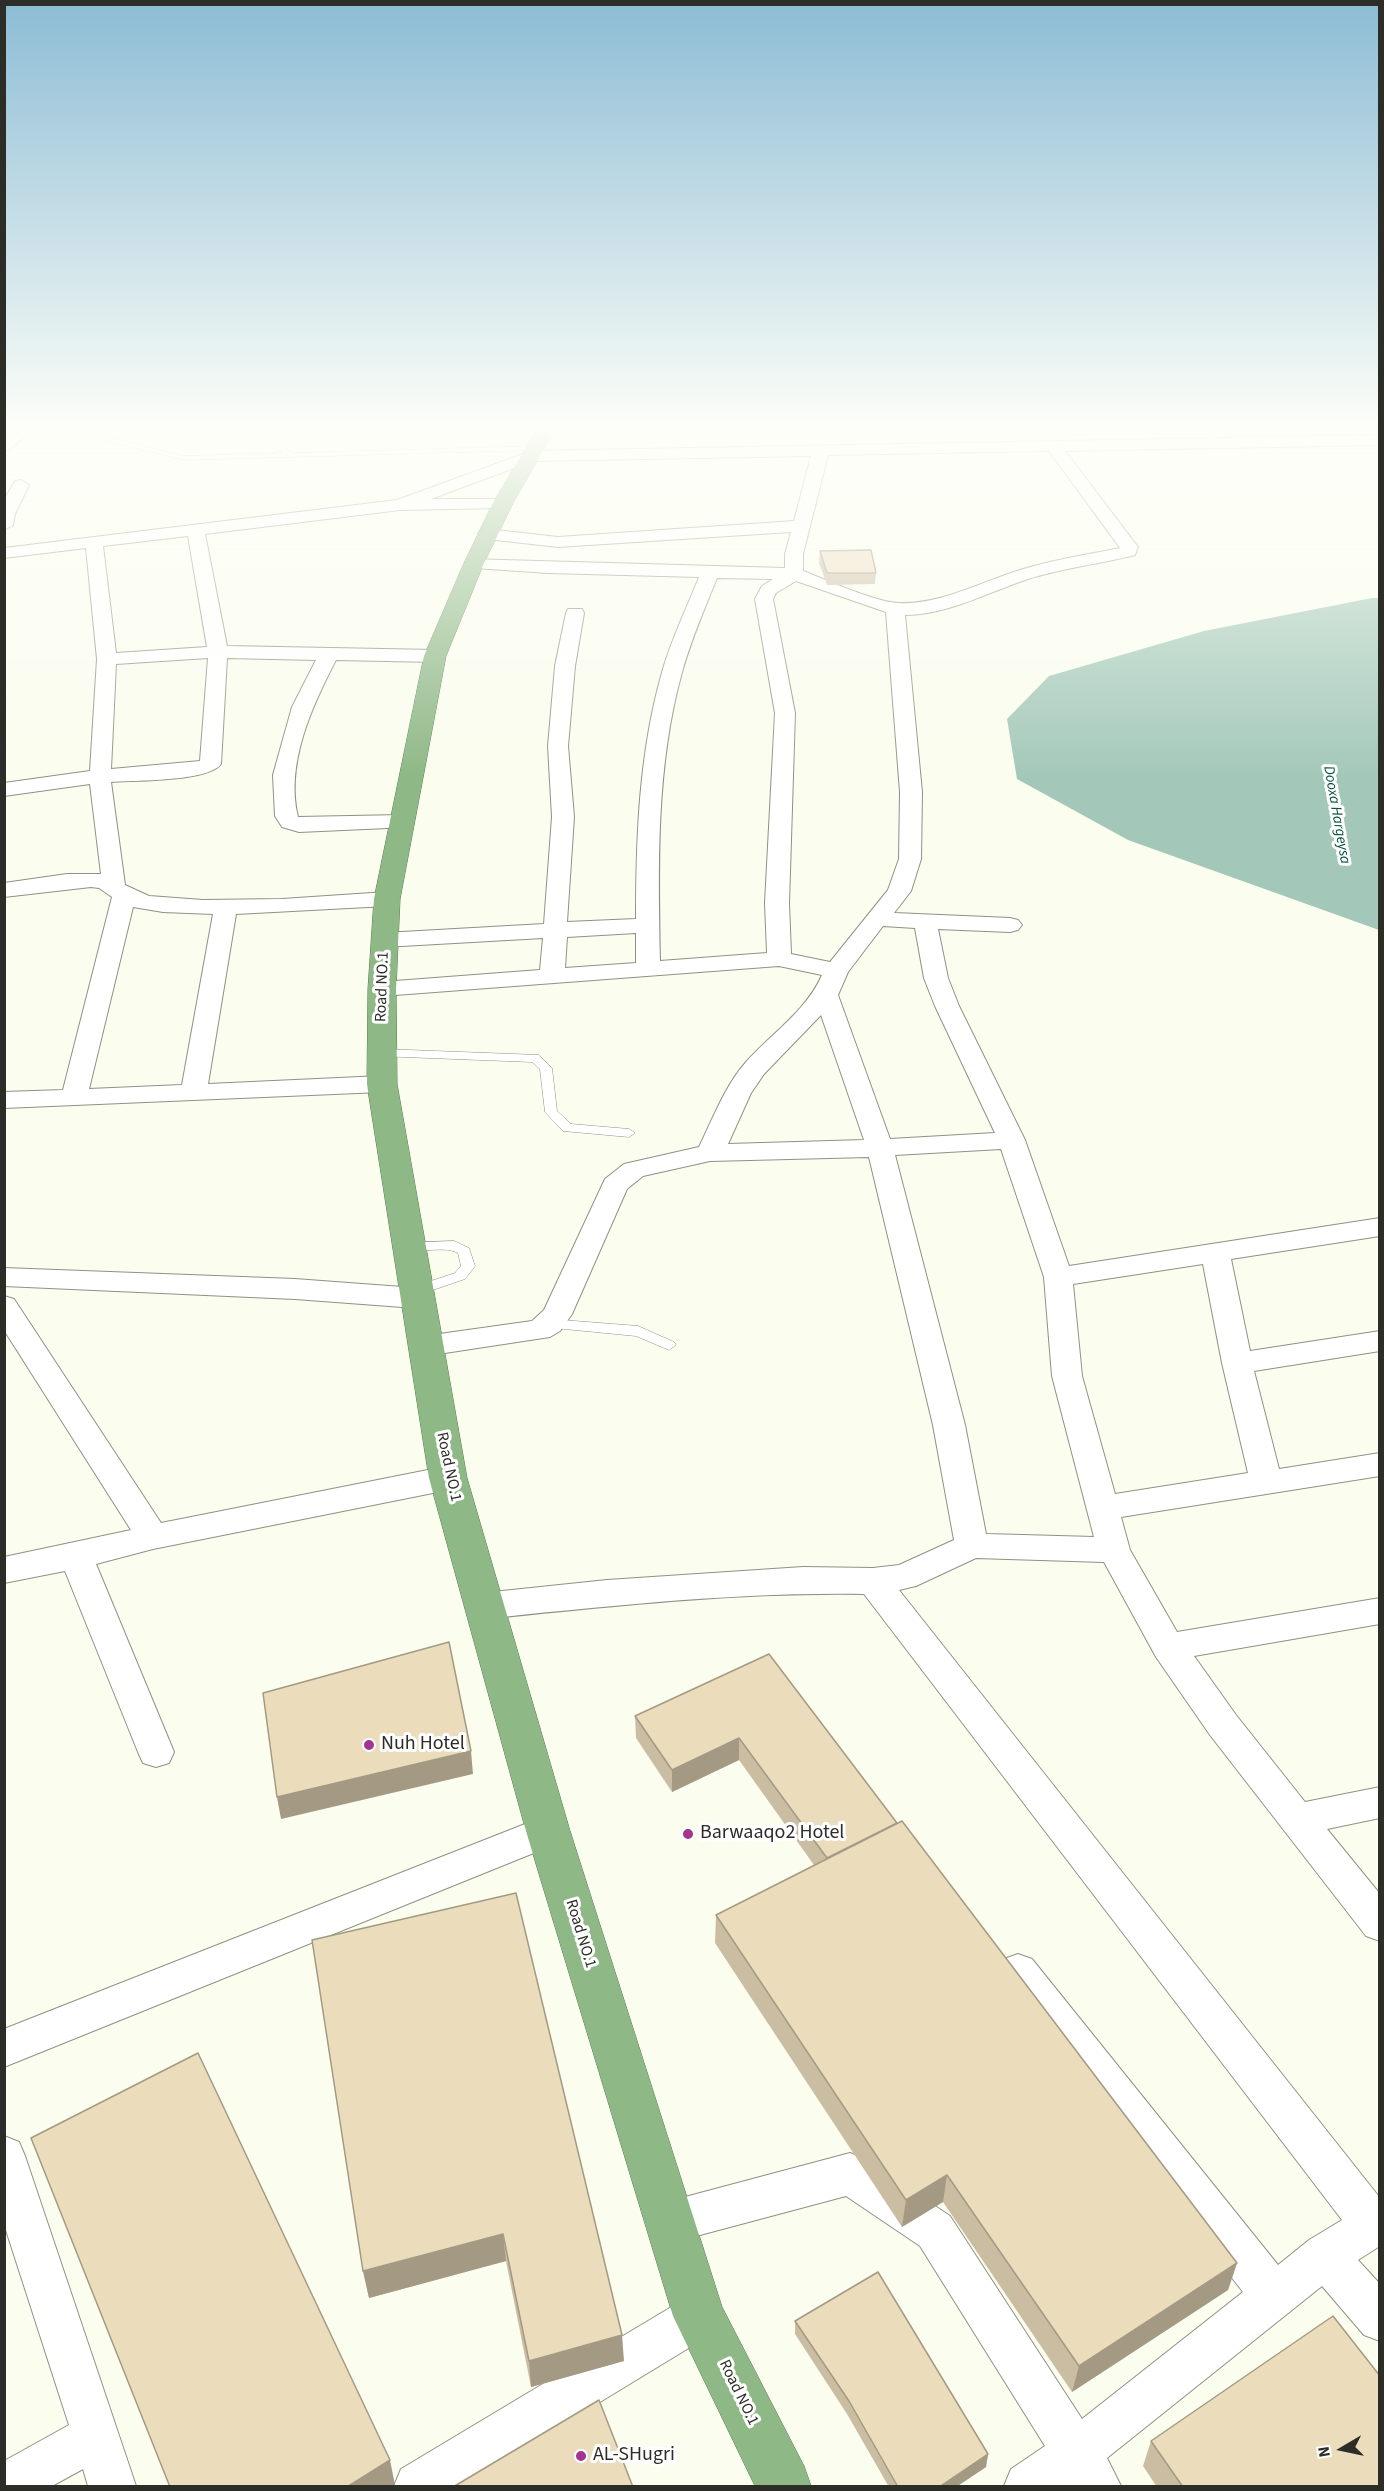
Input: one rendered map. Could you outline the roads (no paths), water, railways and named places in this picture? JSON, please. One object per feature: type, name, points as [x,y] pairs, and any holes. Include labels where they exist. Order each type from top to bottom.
[{"type":"highway","name":"Road NO.1","points":[[482,544],[435,656],[387,899],[382,989],[382,1068],[408,1246],[448,1478],[548,1831],[699,2316],[784,2487]]},
{"type":"street","points":[[4,553],[76,544]]},
{"type":"street","points":[[74,1096],[119,890],[100,776],[107,659],[94,544]]},
{"type":"street","points":[[4,790],[100,776],[198,769],[210,765],[219,652],[199,544]]},
{"type":"street","points":[[480,549],[533,544]]},
{"type":"street","points":[[794,574],[794,554],[797,544]]},
{"type":"street","points":[[480,549],[548,568],[794,574],[873,603],[895,609],[915,609],[936,605],[1024,574],[1129,551],[1127,544]]},
{"type":"street","points":[[648,970],[646,910],[659,730],[671,674],[710,573]]},
{"type":"street","points":[[779,959],[777,903],[785,713],[764,599],[768,590],[794,574]]},
{"type":"street","points":[[710,1153],[738,1093],[754,1069],[831,983],[899,891],[910,859],[911,792],[895,609]]},
{"type":"street","points":[[552,976],[563,817],[558,746],[565,666],[575,613]]},
{"type":"street","points":[[107,659],[219,652],[435,656]]},
{"type":"street","points":[[329,654],[302,707],[284,775],[286,816],[290,822],[299,825],[402,822]]},
{"type":"street","points":[[4,890],[91,880],[151,904],[226,907],[387,899]]},
{"type":"street","points":[[195,1091],[226,907]]},
{"type":"street","points":[[877,919],[1010,924]]},
{"type":"street","points":[[925,921],[936,978],[947,1006],[1012,1140],[1058,1277],[1067,1376],[1114,1550],[1168,1647],[1223,1725],[1380,1924]]},
{"type":"street","points":[[384,940],[647,926]]},
{"type":"street","points":[[382,989],[779,959],[831,983],[880,1148],[949,1425],[972,1546]]},
{"type":"street","points":[[4,1100],[195,1091],[382,1068]]},
{"type":"street","points":[[425,1346],[539,1330],[549,1324],[557,1314],[615,1185],[634,1170],[710,1153],[880,1148],[1012,1140]]},
{"type":"street","points":[[1058,1277],[1380,1227]]},
{"type":"street","points":[[1215,1253],[1237,1363],[1266,1482]]},
{"type":"street","points":[[4,1277],[416,1294]]},
{"type":"street","points":[[4,1306],[153,1538]]},
{"type":"street","points":[[1237,1363],[1380,1341]]},
{"type":"street","points":[[1104,1508],[1380,1464]]},
{"type":"street","points":[[4,1570],[448,1478]]},
{"type":"street","points":[[483,1606],[607,1593],[803,1580],[873,1581],[904,1577],[972,1546],[1114,1550]]},
{"type":"street","points":[[76,1556],[156,1752]]},
{"type":"street","points":[[873,1581],[1376,2223],[1324,2256],[1274,2296],[1086,2470],[1028,2487]]},
{"type":"street","points":[[1168,1647],[1380,1611]]},
{"type":"street","points":[[1298,1819],[1380,1802]]},
{"type":"street","points":[[4,2048],[548,1831]]},
{"type":"street","points":[[1018,1972],[1274,2296]]},
{"type":"street","points":[[4,2156],[112,2487]]},
{"type":"street","points":[[670,2222],[850,2174],[935,2231],[1086,2470]]},
{"type":"street","points":[[1324,2256],[1380,2319]]},
{"type":"street","points":[[418,2487],[699,2316]]},
{"type":"street","points":[[6,2487],[96,2436]]},
{"type":"lane","points":[[382,1068],[535,1058],[546,1068],[551,1112],[567,1128],[629,1133]]},
{"type":"lane","points":[[408,1246],[454,1245],[464,1251],[468,1266],[460,1276],[416,1294]]},
{"type":"lane","points":[[549,1324],[638,1331],[669,1345]]},
{"type":"water","name":"Dooxa Hargeysa","points":[[1380,598],[1379,930],[1128,840],[1017,779],[1007,719],[1049,676],[1204,631]]},
{"type":"place","name":"Nuh Hotel","points":[[369,1745]]},
{"type":"place","name":"Barwaaqo2 Hotel","points":[[688,1834]]},
{"type":"place","name":"AL-SHugri","points":[[581,2456]]}]
